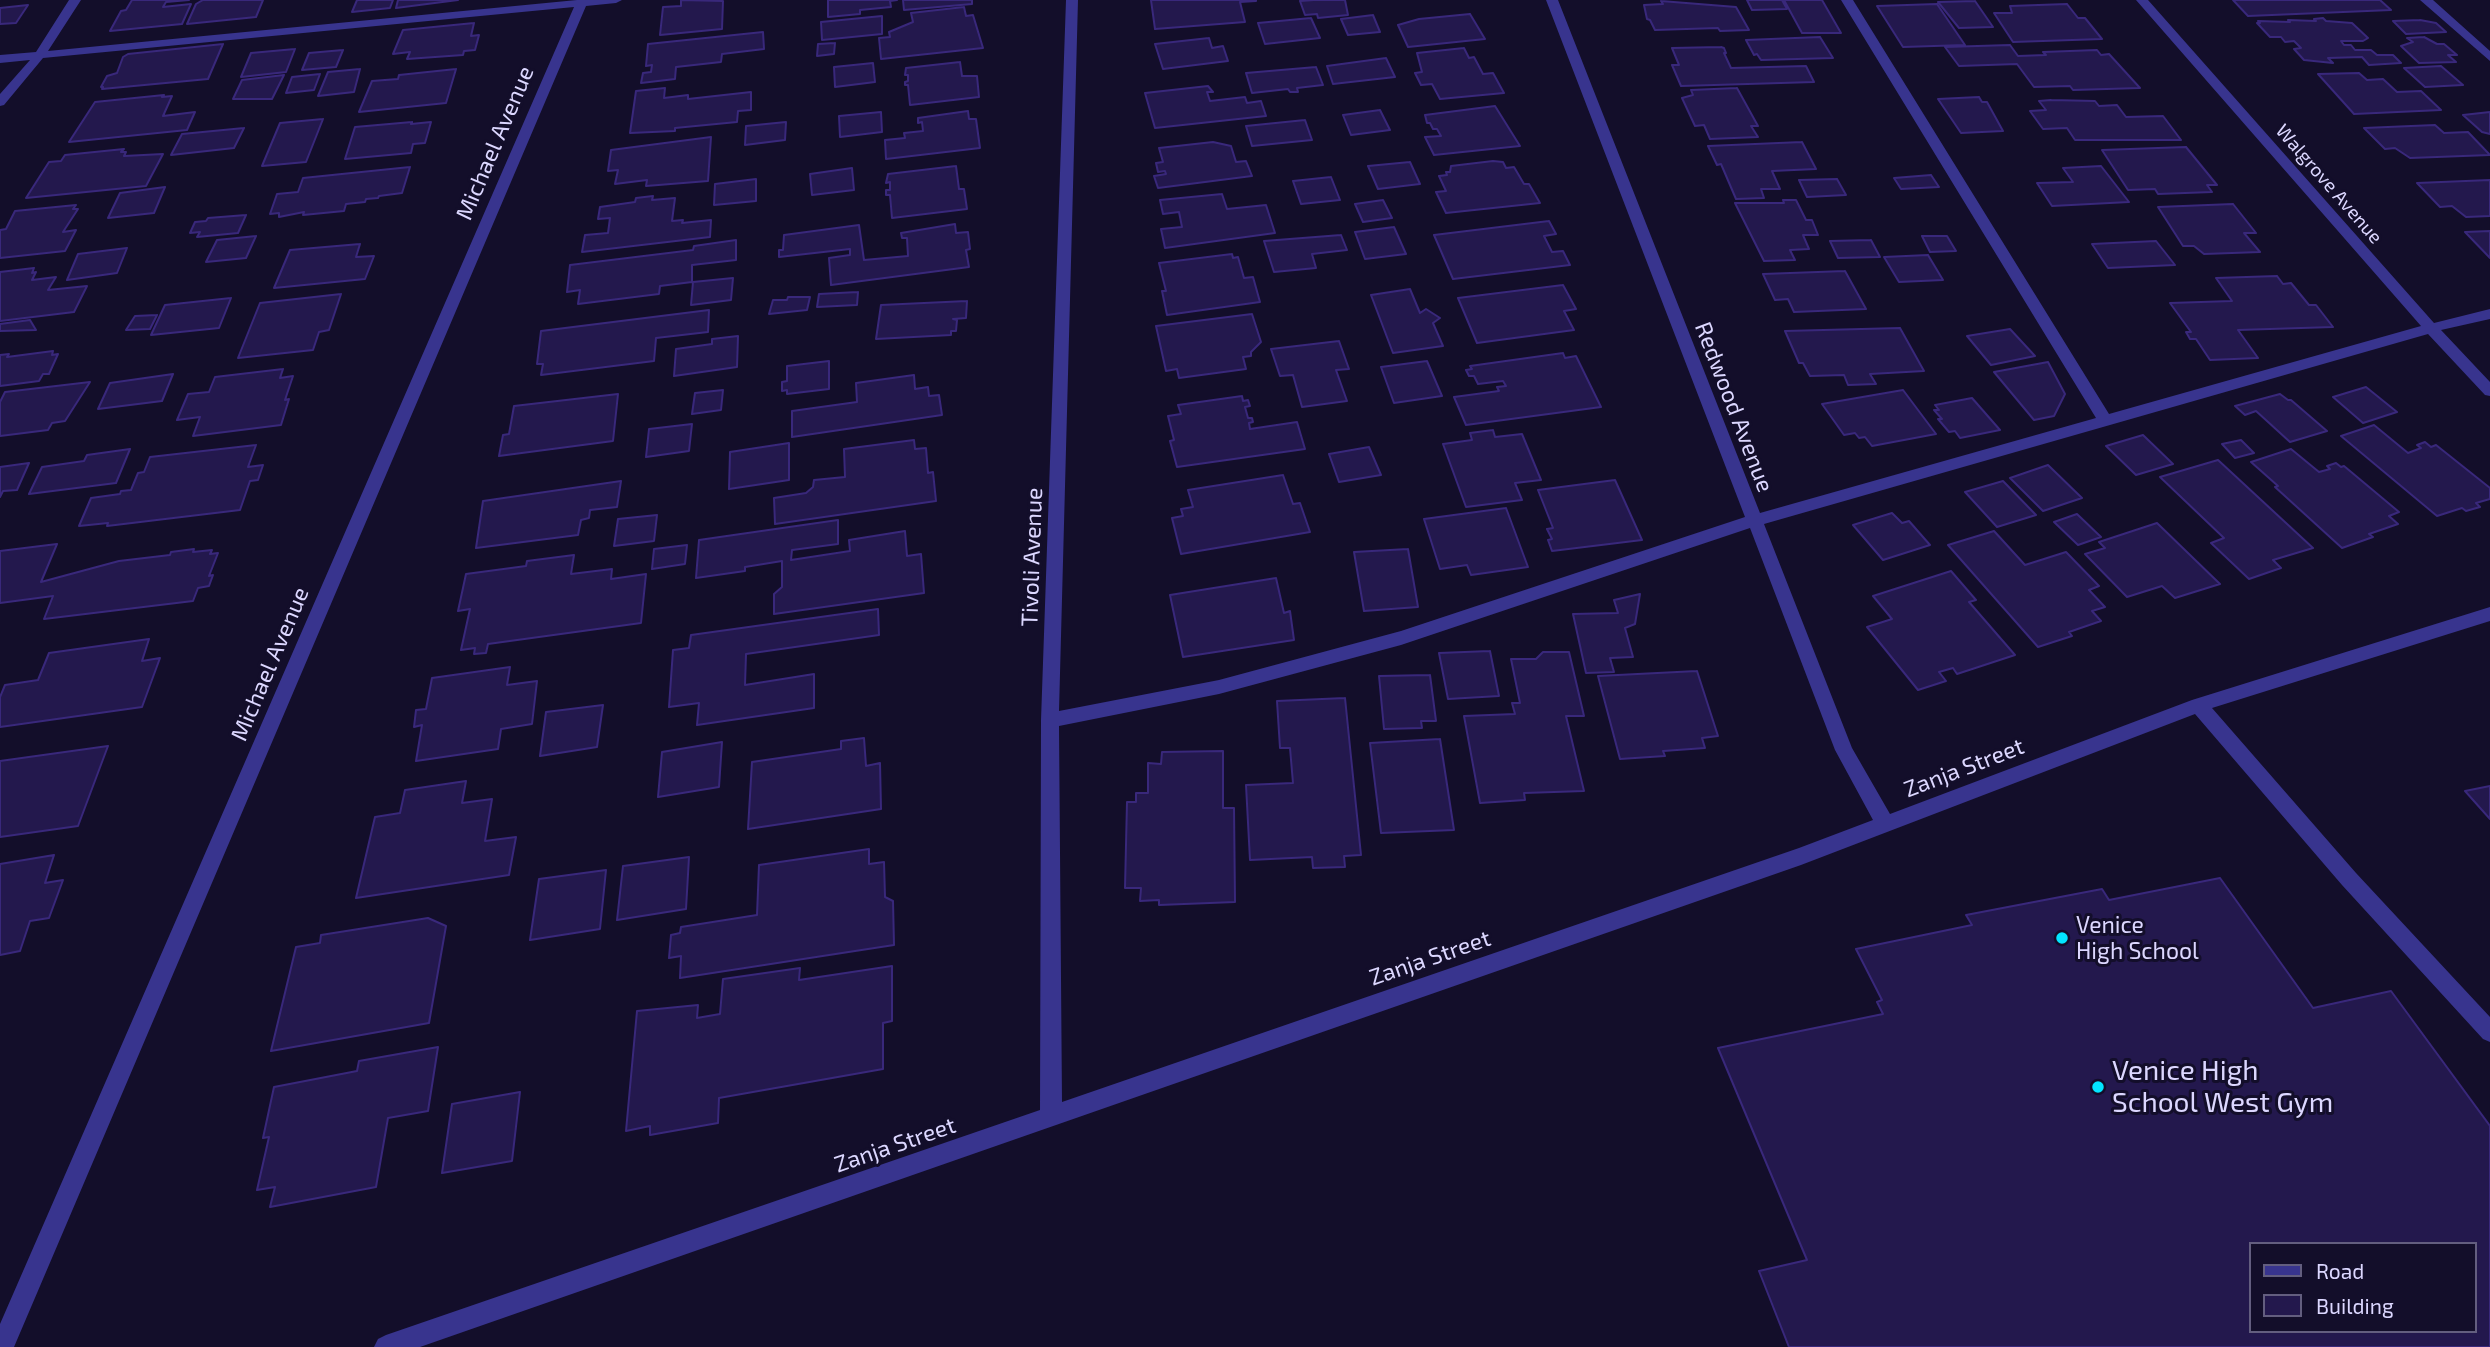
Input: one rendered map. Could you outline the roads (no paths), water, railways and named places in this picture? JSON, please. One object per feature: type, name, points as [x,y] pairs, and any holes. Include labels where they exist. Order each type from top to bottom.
[{"type":"street","points":[[0,102],[40,55],[75,0]]},
{"type":"street","points":[[0,58],[616,0]]},
{"type":"street","name":"Tivoli Avenue","points":[[1051,1116],[1049,720],[1072,0]]},
{"type":"street","name":"Redwood Avenue","points":[[1552,0],[1844,750],[1886,825]]},
{"type":"street","points":[[1847,0],[2105,421]]},
{"type":"street","name":"Walgrove Avenue","points":[[2142,0],[2431,328],[2490,391]]},
{"type":"street","points":[[2426,0],[2490,57]]},
{"type":"street","name":"Michael Avenue","points":[[2,1347],[583,1]]},
{"type":"street","points":[[1049,720],[1219,687],[1401,638],[1753,521],[2431,328],[2490,314]]},
{"type":"street","name":"Zanja Street","points":[[386,1347],[1886,825],[2198,705],[2490,614]]},
{"type":"street","points":[[2198,705],[2349,880],[2490,1032]]},
{"type":"place","name":"Venice High School","points":[[2062,938]]},
{"type":"place","name":"Venice High School West Gym","points":[[2098,1087]]}]
